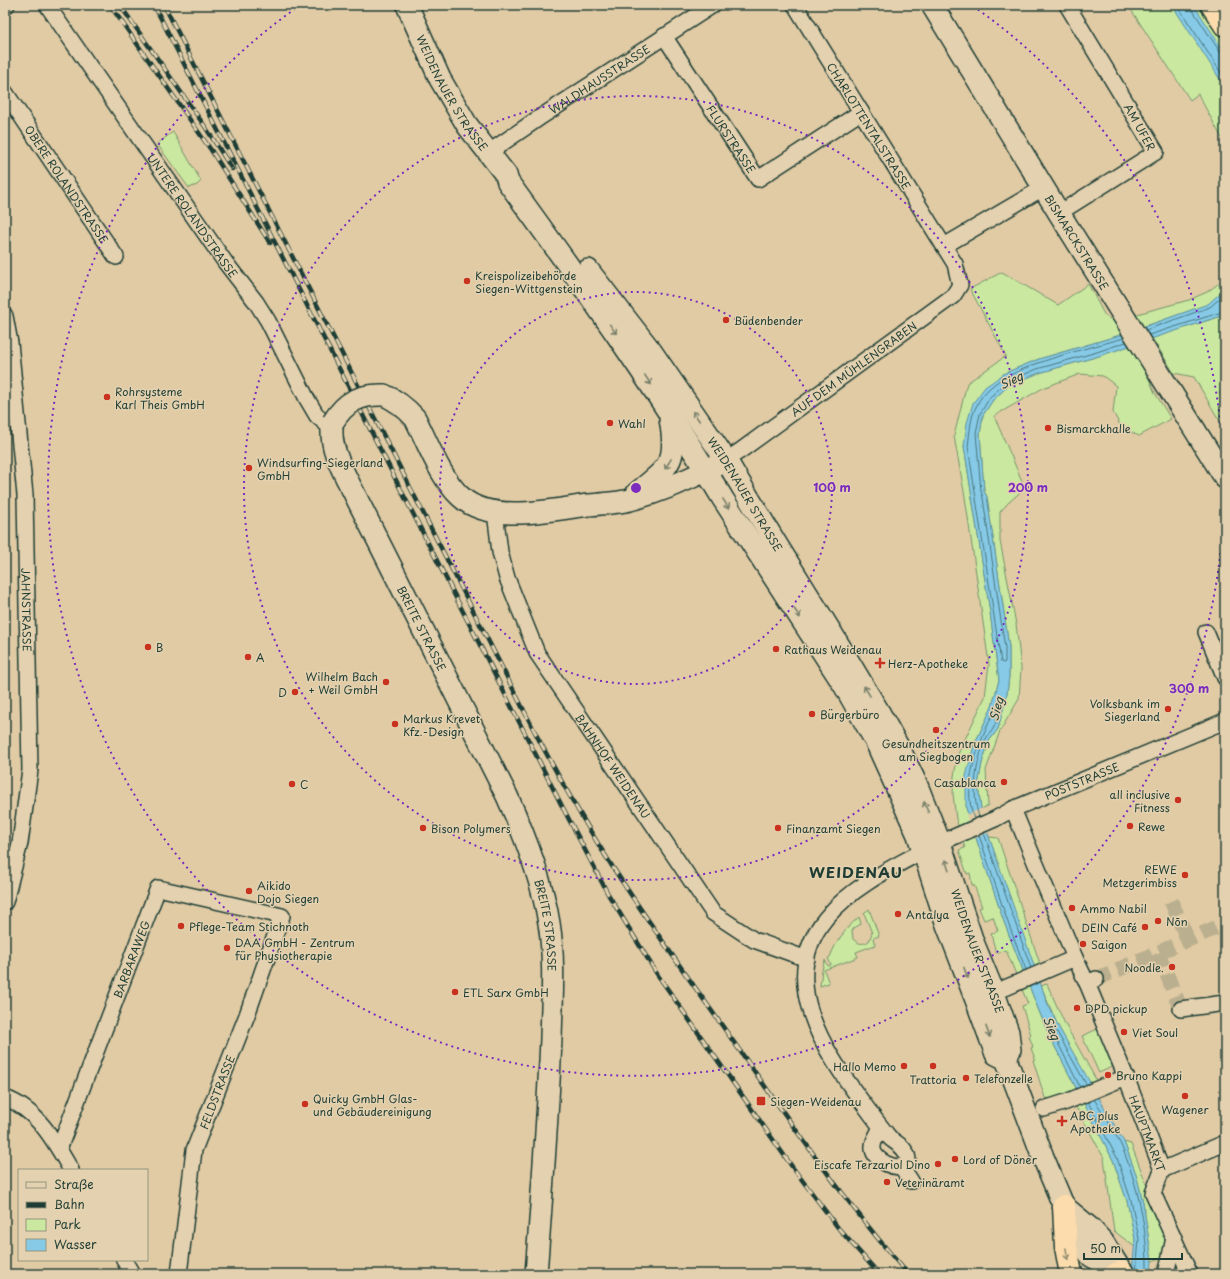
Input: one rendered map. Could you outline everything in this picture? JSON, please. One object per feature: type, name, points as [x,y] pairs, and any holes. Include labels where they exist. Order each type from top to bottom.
[{"type":"highway","points":[[1212,5],[1225,24]]},
{"type":"highway","points":[[1064,1206],[1066,1247],[1071,1274]]},
{"type":"main road","name":"WEIDENAUER STRASSE","points":[[407,5],[440,79],[467,125],[488,154],[506,175],[508,182],[586,279],[634,343],[671,378],[726,460],[880,714],[916,783],[940,844],[973,942],[1008,1032],[1010,1050],[1006,1059],[1043,1157],[1077,1238],[1090,1256],[1121,1274]]},
{"type":"main road","name":"BISMARCKSTRASSE","points":[[934,6],[1043,188],[1225,478]]},
{"type":"main road","name":"WEIDENAUER STRASSE","points":[[634,343],[669,413],[858,708],[912,819],[940,844]]},
{"type":"main road","points":[[332,425],[337,416],[349,403],[365,396],[384,395],[392,399],[409,411],[415,418],[451,487],[462,498],[476,506],[495,512],[532,513],[630,500],[669,486],[726,460]]},
{"type":"main road","points":[[630,500],[663,471],[671,460],[674,447],[669,413]]},
{"type":"main road","name":"BREITE STRASSE","points":[[332,425],[331,439],[335,452],[358,501],[507,796],[528,848],[545,904],[549,923],[552,956],[552,989],[546,1129],[536,1274]]},
{"type":"street","name":"UNTERE ROLANDSTRASSE","points":[[47,5],[221,256],[256,302],[268,321],[317,416],[332,425]]},
{"type":"street","name":"WALDHAUSSTRASSE","points":[[488,154],[712,5]]},
{"type":"street","name":"CHARLOTTENTALSTRASSE","points":[[795,5],[955,264]]},
{"type":"street","name":"AM UFER","points":[[1059,213],[1156,152],[1067,5]]},
{"type":"street","name":"FLURSTRASSE","points":[[664,36],[758,179],[860,112]]},
{"type":"street","name":"OBERE ROLANDSTRASSE","points":[[5,92],[116,257]]},
{"type":"street","points":[[944,246],[1043,188]]},
{"type":"street","name":"AUF DEM MÜHLENGRABEN","points":[[726,460],[953,296],[960,285],[955,264]]},
{"type":"street","name":"JAHNSTRASSE","points":[[5,316],[10,343],[25,496],[30,770],[20,843],[5,902]]},
{"type":"street","name":"BAHNHOF WEIDENAU","points":[[495,512],[500,552],[507,578],[537,653],[713,913],[754,940],[807,959]]},
{"type":"street","points":[[1206,632],[1225,678]]},
{"type":"street","name":"POSTSTRASSE","points":[[940,844],[1008,812],[1225,721]]},
{"type":"street","name":"HAUPTMARKT","points":[[1008,812],[1051,886],[1075,958],[1091,981],[1162,1170],[1225,1143]]},
{"type":"street","points":[[882,1127],[873,1145],[875,1156],[880,1162],[886,1164],[901,1166],[907,1163],[908,1159],[903,1148],[890,1138],[882,1127],[863,1104],[825,1048],[812,1017],[806,996],[804,979],[807,959],[811,944],[819,928],[825,919],[843,900],[893,868],[940,844]]},
{"type":"street","name":"BARBARAWEG","points":[[59,1149],[158,888],[282,916]]},
{"type":"street","name":"FELDSTRASSE","points":[[179,1274],[194,1150],[247,1015],[282,916]]},
{"type":"street","points":[[1011,985],[1075,958]]},
{"type":"street","points":[[1181,1009],[1225,1004]]},
{"type":"street","name":"HAUPTMARKT","points":[[1044,1109],[1066,1102],[1126,1077]]},
{"type":"street","points":[[7,1100],[30,1113],[37,1119],[45,1128],[70,1169]]},
{"type":"street","points":[[901,1166],[911,1181]]},
{"type":"street","points":[[1162,1170],[1153,1193],[1190,1274]]},
{"type":"street","points":[[1166,1274],[1174,1238]]},
{"type":"street","points":[[125,1261],[132,1274]]},
{"type":"green space","points":[[1128,5],[1225,5],[1225,144],[1198,94],[1190,100]]},
{"type":"green space","points":[[173,132],[201,181],[197,185],[189,188],[157,144]]},
{"type":"green space","points":[[1002,272],[1058,305],[1088,284],[1105,316],[1116,322],[1137,314],[1189,300],[1207,292],[1225,279],[1225,289],[1209,304],[1117,336],[1039,359],[1005,373],[964,446],[999,680],[992,707],[974,745],[966,808],[1004,922],[1039,1011],[1050,1037],[1113,1160],[1127,1201],[1135,1239],[1135,1247],[1114,1231],[1104,1158],[1071,1098],[1066,1100],[1045,1098],[1033,1060],[1035,1059],[1031,1048],[1033,1047],[1029,1036],[1031,1035],[1022,1006],[1028,1004],[1006,950],[996,953],[991,934],[998,931],[993,917],[984,920],[979,908],[982,907],[974,885],[972,885],[970,873],[967,874],[959,850],[965,848],[956,819],[953,794],[954,776],[958,754],[985,697],[989,664],[965,497],[954,436],[967,383],[1006,356],[970,289]]},
{"type":"green space","points":[[1225,315],[1225,390],[1219,393],[1225,403],[1225,430],[1194,377],[1174,373],[1152,338]]},
{"type":"green space","points":[[1131,345],[1142,362],[1155,393],[1171,419],[1139,436],[1121,427],[1113,412],[1116,386],[1103,376],[1080,374],[1043,388],[994,416],[1025,488],[1000,512],[1000,541],[1016,624],[1021,668],[1019,699],[1000,731],[986,770],[988,806],[981,809],[978,785],[982,763],[989,741],[998,729],[1007,694],[1009,676],[1009,647],[987,497],[984,491],[980,434],[983,415],[993,400],[1009,385],[1039,373],[1099,356]]},
{"type":"green space","points":[[989,837],[998,838],[1040,964],[1034,967]]},
{"type":"green space","points":[[869,909],[879,936],[873,938],[875,945],[856,952],[858,957],[824,970],[829,983],[820,986],[825,960],[828,966],[831,965],[828,958],[830,957],[838,940],[859,917],[861,924],[852,931],[853,939],[861,943],[869,941],[872,933],[864,913]]},
{"type":"green space","points":[[1047,984],[1065,1024],[1099,1085],[1092,1088],[1058,1026],[1041,986]]},
{"type":"green space","points":[[1100,1028],[1116,1065],[1099,1073],[1082,1036]]},
{"type":"green space","points":[[1124,1142],[1131,1144],[1169,1239],[1166,1256],[1152,1261],[1143,1202],[1136,1174]]},
{"type":"water","points":[[1172,5],[1194,5],[1225,53],[1225,87]]},
{"type":"water","name":"Sieg","points":[[1225,289],[1225,315],[1099,356],[1039,373],[1009,385],[993,400],[983,415],[980,434],[984,491],[987,497],[1009,647],[1009,676],[1007,694],[998,729],[989,741],[982,763],[978,785],[981,809],[989,837],[1047,1002],[1058,1026],[1124,1142],[1136,1174],[1143,1202],[1152,1261],[1151,1274],[1132,1274],[1135,1239],[1127,1201],[1113,1160],[1050,1037],[1039,1011],[1004,922],[966,808],[966,776],[974,745],[992,707],[999,680],[964,446],[967,423],[973,403],[985,387],[1005,373],[1039,359],[1124,334],[1208,304]]},
{"type":"pier","points":[[983,808],[990,832],[974,839],[966,815]]},
{"type":"tunnel","points":[[1171,901],[1188,940]]},
{"type":"tunnel","points":[[1096,979],[1225,924]]},
{"type":"tunnel","points":[[1158,953],[1181,1009]]},
{"type":"railway","points":[[110,5],[211,150],[270,243]]},
{"type":"railway","points":[[120,5],[206,128],[232,169]]},
{"type":"railway","points":[[154,5],[608,894],[657,974],[793,1168],[839,1229],[879,1274]]},
{"type":"railway","points":[[164,5],[538,738],[564,786],[612,866],[687,976],[839,1189],[908,1274]]},
{"type":"place","name":"Kreispolizeibehörde Siegen-Wittgenstein","points":[[467,281]]},
{"type":"place","name":"Büdenbender","points":[[726,320]]},
{"type":"place","name":"Rohrsysteme Karl Theis GmbH","points":[[107,397]]},
{"type":"place","name":"Wahl","points":[[610,423]]},
{"type":"place","name":"Bismarckhalle","points":[[1048,428]]},
{"type":"place","name":"Windsurfing-Siegerland GmbH","points":[[249,468]]},
{"type":"place","name":"B","points":[[148,647]]},
{"type":"place","name":"Rathaus Weidenau","points":[[776,649]]},
{"type":"place","name":"A","points":[[248,657]]},
{"type":"place","name":"Herz-Apotheke","points":[[880,663]]},
{"type":"place","name":"Wilhelm Bach + Weil GmbH","points":[[386,682]]},
{"type":"place","name":"D","points":[[295,692]]},
{"type":"place","name":"Volksbank im Siegerland","points":[[1168,709]]},
{"type":"place","name":"Bürgerbüro","points":[[812,714]]},
{"type":"place","name":"Markus Krevet Kfz.-Design","points":[[395,724]]},
{"type":"place","name":"Gesundheitszentrum am Siegbogen","points":[[936,730]]},
{"type":"place","name":"Casablanca","points":[[1004,782]]},
{"type":"place","name":"C","points":[[292,784]]},
{"type":"place","name":"all inclusive Fitness","points":[[1178,800]]},
{"type":"place","name":"Rewe","points":[[1130,826]]},
{"type":"place","name":"Bison Polymers","points":[[423,828]]},
{"type":"place","name":"Finanzamt Siegen","points":[[778,828]]},
{"type":"place","name":"REWE Metzgerimbiss","points":[[1185,875]]},
{"type":"place","name":"Aikido Dojo Siegen","points":[[249,891]]},
{"type":"place","name":"Ammo Nabil","points":[[1072,908]]},
{"type":"place","name":"Antalya","points":[[898,914]]},
{"type":"place","name":"Nōn","points":[[1158,921]]},
{"type":"place","name":"Pflege-Team Stichnoth","points":[[181,926]]},
{"type":"place","name":"DEIN Café","points":[[1145,927]]},
{"type":"place","name":"Saigon","points":[[1083,944]]},
{"type":"place","name":"DAA GmbH - Zentrum für Physiotherapie","points":[[227,948]]},
{"type":"place","name":"Noodle.","points":[[1172,967]]},
{"type":"place","name":"ETL Sarx GmbH","points":[[455,992]]},
{"type":"place","name":"DPD pickup","points":[[1077,1008]]},
{"type":"place","name":"Viet Soul","points":[[1124,1032]]},
{"type":"place","name":"Hallo Memo","points":[[904,1066]]},
{"type":"place","name":"Trattoria","points":[[933,1066]]},
{"type":"place","name":"Bruno Kappi","points":[[1108,1075]]},
{"type":"place","name":"Telefonzelle","points":[[966,1078]]},
{"type":"place","name":"Wagener","points":[[1185,1096]]},
{"type":"place","name":"Siegen-Weidenau","points":[[761,1101]]},
{"type":"place","name":"Quicky GmbH Glas- und Gebäudereinigung","points":[[305,1104]]},
{"type":"place","name":"ABC plus Apotheke","points":[[1062,1121]]},
{"type":"place","name":"Lord of Döner","points":[[955,1159]]},
{"type":"place","name":"Eiscafe Terzariol Dino","points":[[938,1164]]},
{"type":"place","name":"Veterinäramt","points":[[887,1182]]},
{"type":"district","name":"WEIDENAU","points":[[856,871]]}]
